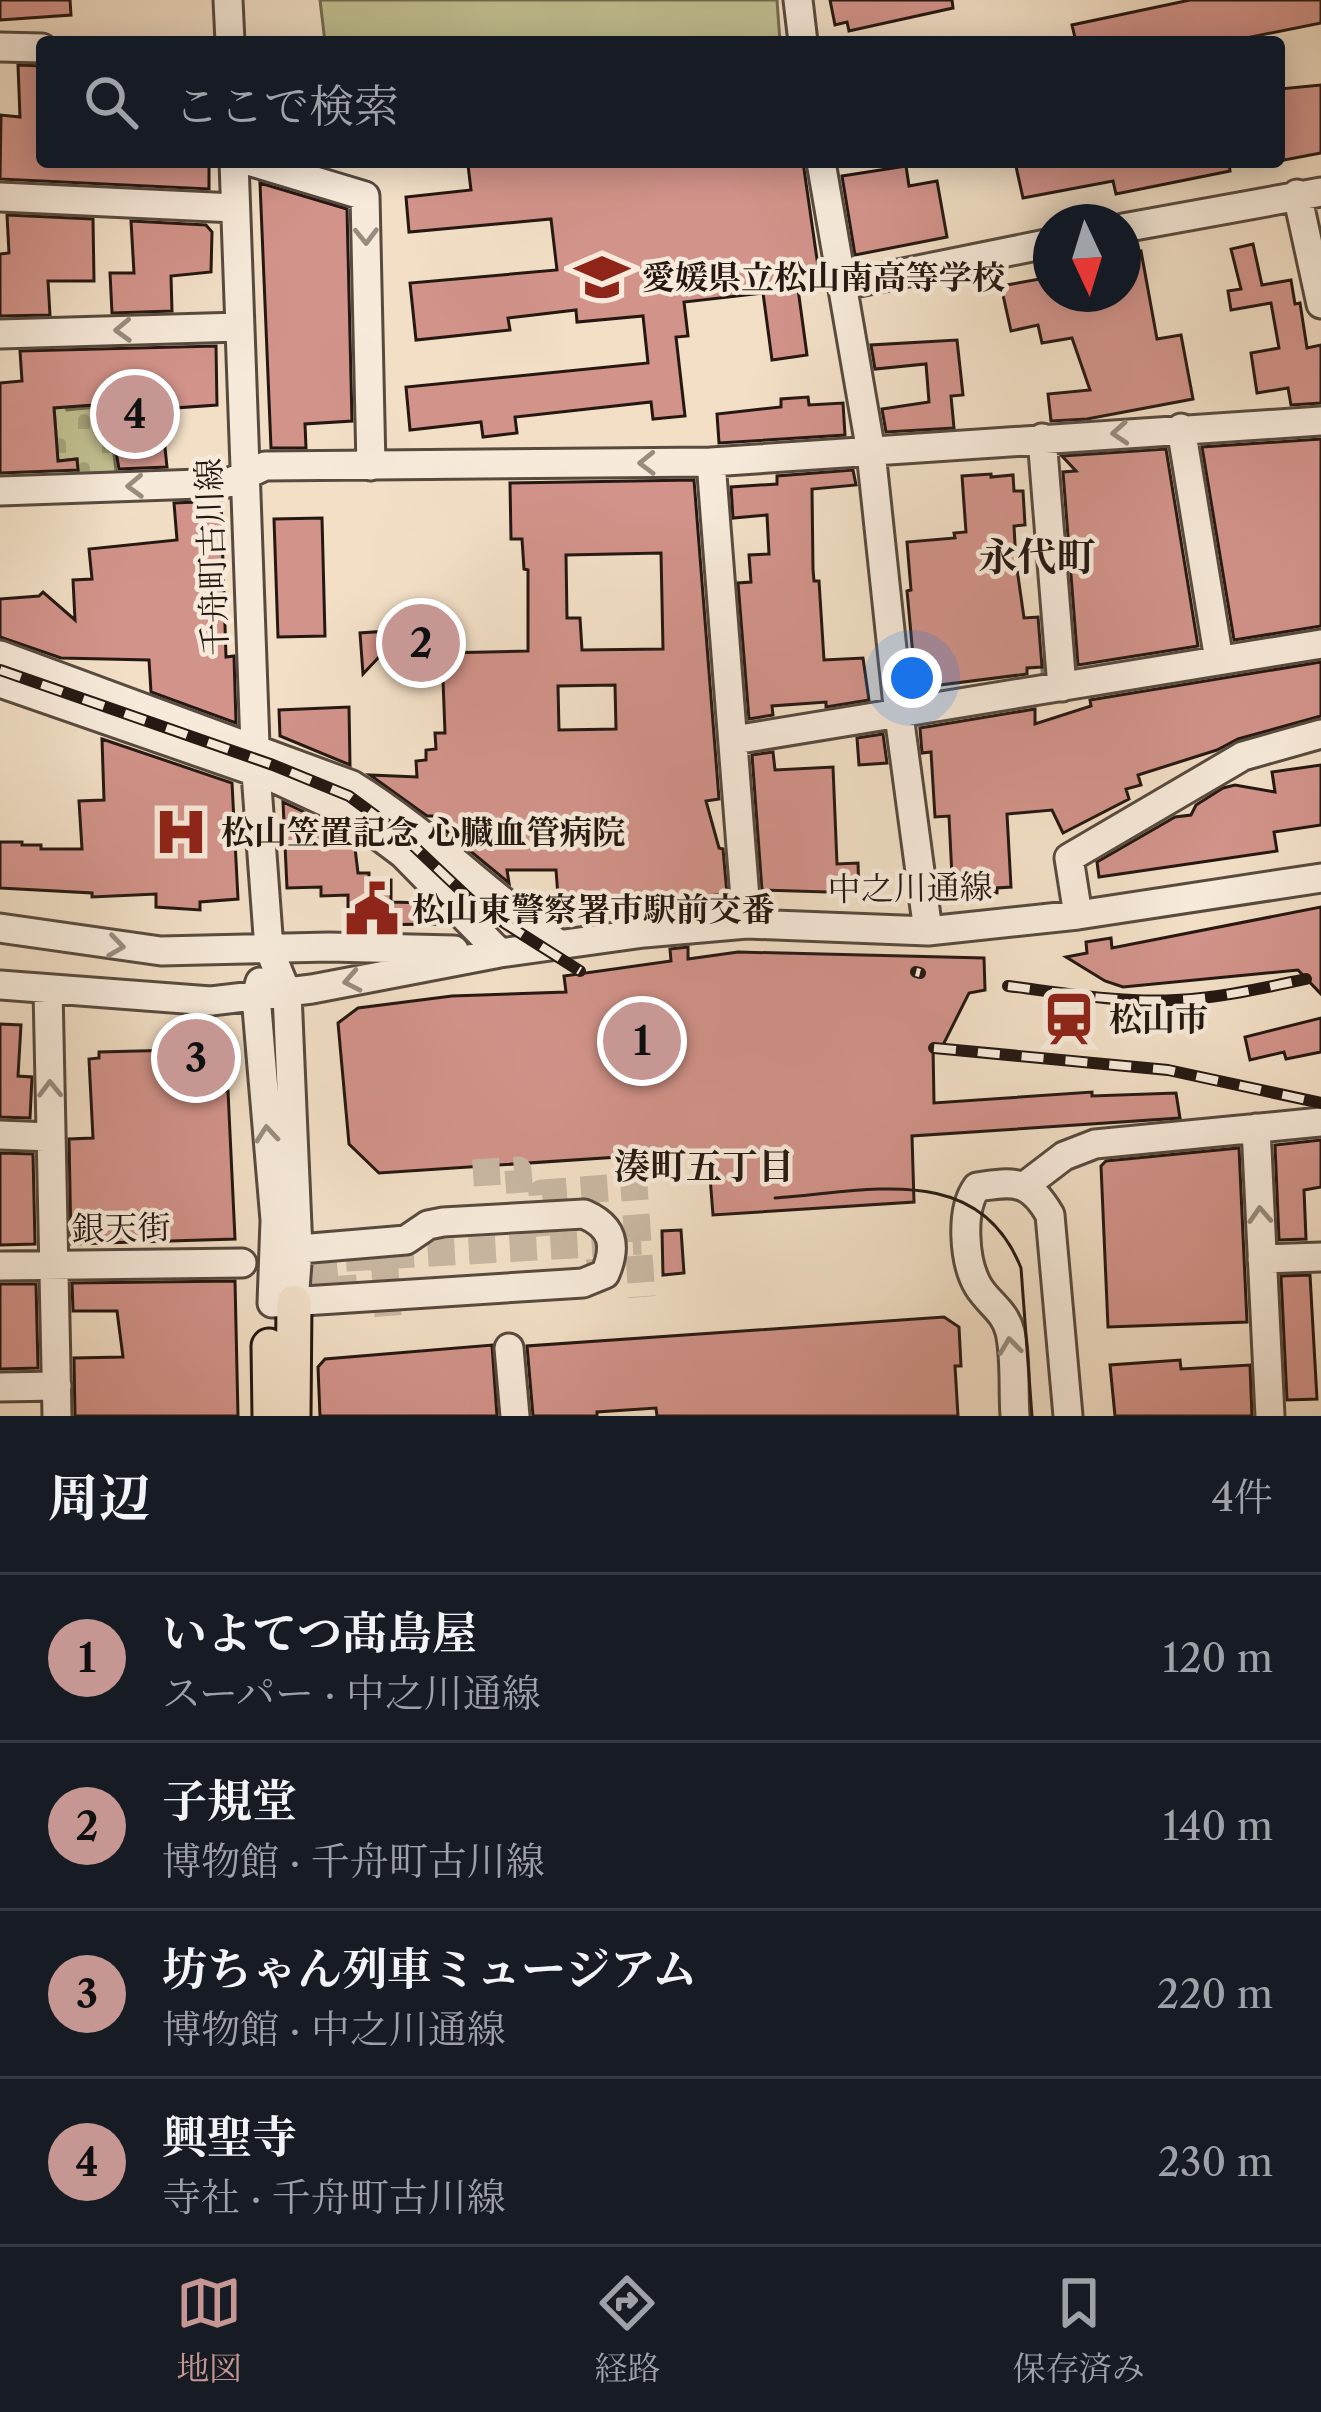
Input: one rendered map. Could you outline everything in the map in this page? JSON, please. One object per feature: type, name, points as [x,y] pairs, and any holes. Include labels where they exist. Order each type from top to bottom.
[{"type":"main road","points":[[270,1416],[283,1302]]},
{"type":"main road","points":[[283,1302],[293,1416]]},
{"type":"street","points":[[228,0],[230,36]]},
{"type":"street","points":[[798,0],[802,36]]},
{"type":"street","points":[[0,47],[36,48]]},
{"type":"street","name":"千舟町古川線","points":[[234,168],[256,760],[269,949],[286,992],[287,1250]]},
{"type":"street","points":[[272,168],[365,196],[371,466]]},
{"type":"street","points":[[822,168],[872,452],[898,715],[928,931]]},
{"type":"street","points":[[1141,225],[1309,193],[1321,304]]},
{"type":"street","points":[[0,197],[235,208]]},
{"type":"street","points":[[844,285],[1033,247]]},
{"type":"street","points":[[0,334],[240,326]]},
{"type":"street","points":[[0,491],[228,483],[264,466],[711,462],[1321,421]]},
{"type":"street","points":[[1181,428],[1219,660]]},
{"type":"street","points":[[1042,438],[1062,687]]},
{"type":"street","points":[[711,462],[747,923]]},
{"type":"street","points":[[734,740],[1321,644]]},
{"type":"street","points":[[0,655],[256,760],[377,832],[500,952]]},
{"type":"street","points":[[0,682],[352,785],[383,804],[504,906],[560,945]]},
{"type":"street","points":[[1078,915],[1069,858],[1243,757],[1321,734]]},
{"type":"street","name":"中之川通線","points":[[0,985],[162,1000],[256,996],[500,952],[747,923],[928,931],[1078,915],[1321,878]]},
{"type":"street","name":"中之川通線","points":[[0,928],[161,951],[397,948],[500,952]]},
{"type":"street","name":"千舟町古川線","points":[[269,949],[256,996],[287,1250]]},
{"type":"street","points":[[48,988],[57,1416]]},
{"type":"street","points":[[1026,1185],[1064,1156],[1095,1144],[1321,1122]]},
{"type":"street","points":[[1256,1128],[1270,1416]]},
{"type":"street","points":[[0,1135],[51,1137]]},
{"type":"street","points":[[1015,1416],[1010,1333],[1004,1317],[978,1286],[969,1253],[969,1198],[977,1187],[1000,1183],[1026,1185],[1039,1195],[1050,1215],[1068,1416]]},
{"type":"street","points":[[584,1214],[599,1220],[615,1250],[605,1274],[583,1283],[283,1302],[287,1250],[406,1240],[428,1225],[443,1222],[584,1214]]},
{"type":"street","points":[[406,1240],[404,1262],[410,1283],[437,1293]]},
{"type":"street","points":[[1262,1259],[1321,1256]]},
{"type":"street","name":"銀天街","points":[[0,1266],[242,1263]]},
{"type":"street","points":[[509,1348],[515,1416]]},
{"type":"street","points":[[0,1387],[56,1386]]},
{"type":"green space","points":[[320,0],[777,0],[780,36],[324,36]]},
{"type":"green space","points":[[66,405],[67,410],[108,406],[117,479],[79,483],[77,459],[58,461],[54,406]]},
{"type":"building","points":[[0,0],[70,0],[71,15],[0,20]]},
{"type":"building","points":[[830,0],[952,0],[953,8],[849,31],[847,22],[835,25]]},
{"type":"building","points":[[1190,0],[1321,0],[1321,23],[1256,36],[1075,36],[1072,25]]},
{"type":"building","points":[[18,65],[36,66],[36,168],[209,168],[209,189],[0,179],[1,115],[20,117]]},
{"type":"building","points":[[1321,85],[1321,153],[1285,160],[1285,88]]},
{"type":"building","points":[[468,168],[804,168],[821,287],[798,289],[807,355],[772,360],[763,293],[684,302],[688,336],[676,337],[685,416],[653,419],[651,402],[515,417],[517,433],[483,437],[481,422],[410,430],[406,387],[648,363],[643,316],[577,322],[576,310],[508,318],[510,330],[416,340],[410,283],[557,270],[551,219],[409,232],[406,197],[471,190]]},
{"type":"building","points":[[906,168],[909,186],[937,181],[947,237],[855,255],[842,176]]},
{"type":"building","points":[[1016,168],[1230,168],[1116,194],[1113,181],[1023,198]]},
{"type":"building","points":[[260,183],[347,209],[352,421],[305,424],[306,448],[271,448]]},
{"type":"building","points":[[7,215],[93,219],[94,281],[48,281],[50,315],[0,316],[0,254],[9,253]]},
{"type":"building","points":[[131,221],[206,225],[212,232],[211,272],[171,276],[172,311],[112,313],[110,273],[134,273]]},
{"type":"building","points":[[1253,244],[1262,285],[1291,280],[1307,348],[1321,345],[1321,403],[1291,405],[1288,388],[1257,393],[1251,353],[1279,348],[1271,303],[1231,310],[1228,291],[1241,289],[1231,249]]},
{"type":"building","points":[[1141,251],[1157,339],[1181,335],[1193,399],[1051,421],[1048,394],[1090,390],[1072,338],[1042,343],[1038,325],[1011,331],[1001,286],[1033,280],[1033,312],[1141,312]]},
{"type":"building","points":[[957,340],[963,395],[951,396],[954,428],[886,432],[882,409],[929,402],[926,364],[875,369],[871,345]]},
{"type":"building","points":[[216,346],[217,405],[161,409],[167,467],[119,469],[108,406],[94,405],[54,408],[58,461],[77,459],[78,470],[0,473],[0,383],[22,381],[20,351]]},
{"type":"building","points":[[808,397],[809,405],[843,403],[845,435],[719,443],[717,414],[781,407],[781,399]]},
{"type":"building","points":[[1321,439],[1321,626],[1234,640],[1202,447]]},
{"type":"building","points":[[1166,449],[1198,646],[1078,665],[1063,472],[1076,471],[1062,456]]},
{"type":"building","points":[[853,470],[856,485],[812,489],[813,569],[814,581],[819,581],[824,660],[863,658],[869,700],[826,707],[826,702],[772,706],[773,715],[749,719],[738,583],[751,582],[749,555],[769,554],[767,515],[733,518],[731,487],[777,484],[777,476]]},
{"type":"building","points":[[1013,475],[1014,491],[1023,491],[1025,525],[1014,526],[1016,562],[1024,618],[1038,617],[1042,667],[1027,668],[1027,674],[916,688],[907,542],[955,538],[954,533],[966,532],[962,476]]},
{"type":"building","points":[[694,480],[719,799],[706,801],[723,849],[727,894],[685,898],[686,911],[667,913],[666,899],[559,909],[556,870],[507,870],[509,883],[440,826],[441,816],[427,816],[370,775],[417,777],[416,761],[426,760],[426,750],[436,749],[435,733],[445,733],[442,653],[528,651],[528,570],[524,569],[522,539],[511,539],[510,483]],"holes":[[[661,553],[663,649],[582,650],[580,618],[567,618],[566,555]],[[615,685],[616,729],[559,730],[558,686]]]},
{"type":"building","points":[[221,501],[226,657],[234,656],[236,723],[151,692],[149,660],[61,658],[0,637],[0,599],[43,592],[75,620],[73,580],[92,579],[89,549],[177,540],[174,503]]},
{"type":"building","points":[[322,518],[325,636],[278,637],[274,519]]},
{"type":"building","points":[[408,618],[440,619],[440,659],[379,657],[363,674],[360,633],[402,630]]},
{"type":"building","points":[[1321,662],[1321,716],[1138,775],[1141,785],[1126,789],[1129,799],[1063,833],[1052,810],[1007,814],[1011,887],[953,897],[949,816],[935,817],[931,752],[922,753],[920,728],[1035,709],[1035,724],[1091,706],[1090,700]]},
{"type":"building","points":[[349,707],[350,765],[280,736],[279,710]]},
{"type":"building","points":[[883,734],[887,763],[859,765],[857,738]]},
{"type":"building","points":[[102,739],[232,783],[238,899],[200,902],[200,910],[156,907],[156,894],[92,897],[92,893],[0,888],[0,842],[82,849],[79,801],[104,800]]},
{"type":"building","points":[[773,752],[775,770],[833,767],[837,864],[858,863],[859,893],[762,890],[752,755]]},
{"type":"building","points":[[1321,765],[1321,825],[1274,832],[1277,851],[1099,877],[1097,862],[1175,817],[1191,815],[1196,805],[1223,788],[1235,785],[1275,792],[1272,772]]},
{"type":"building","points":[[283,802],[354,840],[358,873],[369,873],[369,880],[391,880],[391,902],[426,903],[446,924],[348,925],[348,895],[321,896],[321,887],[287,888]]},
{"type":"building","points":[[1321,907],[1321,994],[1298,970],[1123,987],[1066,957],[1087,953],[1086,942],[1111,938],[1112,948]]},
{"type":"building","points":[[688,947],[688,959],[738,952],[984,958],[985,990],[969,993],[943,1045],[933,1046],[934,1103],[1092,1092],[1092,1096],[1176,1093],[1180,1118],[912,1136],[914,1202],[713,1215],[708,1151],[379,1173],[349,1144],[338,1023],[358,1008],[452,996],[566,992],[564,976],[671,961],[670,949]]},
{"type":"building","points":[[1321,1018],[1321,1052],[1286,1059],[1284,1052],[1250,1060],[1245,1037]]},
{"type":"building","points":[[0,1024],[21,1025],[18,1076],[32,1077],[30,1118],[0,1117]]},
{"type":"building","points":[[218,1049],[223,1091],[228,1091],[235,1239],[71,1244],[69,1139],[93,1138],[89,1059],[99,1058],[99,1052]]},
{"type":"building","points":[[1321,1140],[1321,1187],[1304,1190],[1306,1239],[1279,1240],[1275,1145]]},
{"type":"building","points":[[1239,1148],[1247,1322],[1108,1327],[1101,1166],[1106,1161]]},
{"type":"building","points":[[0,1153],[33,1154],[35,1244],[0,1245]]},
{"type":"building","points":[[681,1230],[684,1273],[663,1275],[662,1231]]},
{"type":"building","points":[[1310,1275],[1317,1399],[1287,1400],[1281,1276]]},
{"type":"building","points":[[235,1281],[238,1416],[75,1416],[74,1358],[123,1357],[117,1311],[73,1311],[72,1283]]},
{"type":"building","points":[[0,1284],[36,1284],[38,1368],[0,1369]]},
{"type":"building","points":[[944,1317],[959,1327],[958,1416],[657,1416],[656,1408],[597,1412],[597,1416],[533,1416],[527,1346]]},
{"type":"building","points":[[492,1345],[497,1416],[320,1416],[318,1367],[325,1359]]},
{"type":"building","points":[[1180,1360],[1181,1369],[1250,1365],[1252,1416],[1115,1416],[1110,1365]]},
{"type":"waterway","points":[[1044,662],[1045,678]]},
{"type":"tunnel","points":[[473,1173],[518,1170],[522,1221],[540,1220]]},
{"type":"tunnel","points":[[545,1236],[542,1193],[634,1186],[642,1297]]},
{"type":"tunnel","points":[[346,1258],[641,1241]]},
{"type":"tunnel","points":[[384,1256],[388,1316]]},
{"type":"tunnel","points":[[323,1259],[326,1290],[357,1288]]},
{"type":"tunnel","points":[[587,1273],[640,1269]]},
{"type":"tram line","points":[[775,1198],[916,1190],[949,1197],[978,1211],[1002,1234],[1021,1268],[1032,1416]]},
{"type":"railway","points":[[0,670],[349,796],[403,836],[476,905],[580,971]]},
{"type":"railway","points":[[916,972],[920,973]]},
{"type":"railway","points":[[1008,986],[1155,1001],[1225,995],[1306,979]]},
{"type":"railway","points":[[934,1048],[1168,1070],[1321,1103]]},
{"type":"place","name":"愛媛県立松山南高等学校","points":[[602,277]]},
{"type":"place","name":"興聖寺","points":[[135,414]]},
{"type":"place","name":"子規堂","points":[[421,643]]},
{"type":"place","name":"松山笠置記念 心臓血管病院","points":[[181,832]]},
{"type":"place","name":"松山東警察署市駅前交番","points":[[372,909]]},
{"type":"place","name":"松山市","points":[[1069,1019]]},
{"type":"place","name":"いよてつ髙島屋","points":[[642,1041]]},
{"type":"place","name":"坊ちゃん列車ミュージアム","points":[[196,1058]]},
{"type":"district","name":"永代町","points":[[1037,557]]},
{"type":"district","name":"湊町五丁目","points":[[704,1166]]}]
